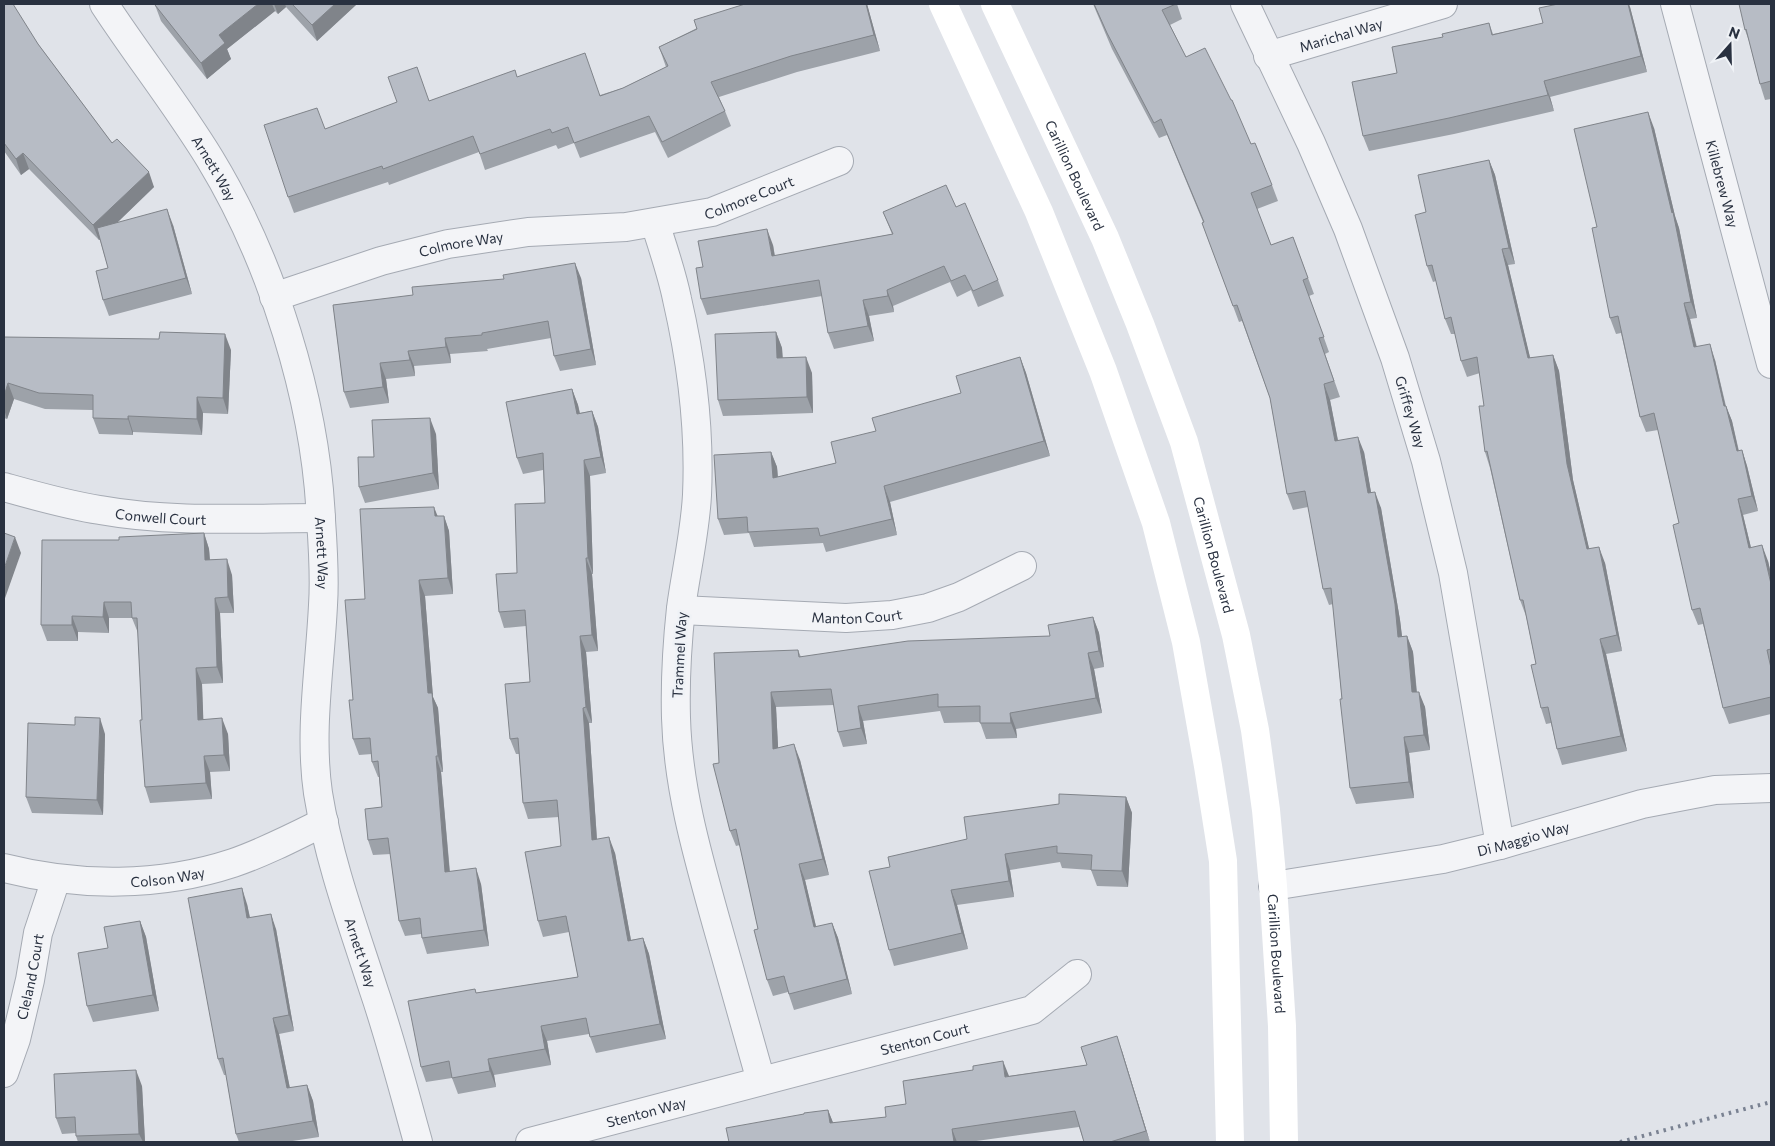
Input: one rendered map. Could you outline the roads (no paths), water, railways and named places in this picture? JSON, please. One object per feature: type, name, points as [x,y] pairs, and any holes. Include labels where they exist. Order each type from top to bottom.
[{"type":"street","name":"Arnett Way","points":[[104,4],[132,48],[182,114],[212,162],[245,226],[274,297],[295,360],[305,402],[317,472],[321,518],[323,602],[314,731],[318,790],[336,872],[383,1016],[418,1142]]},
{"type":"street","points":[[944,4],[1038,212],[1103,371],[1156,523],[1186,642],[1223,860],[1230,1142]]},
{"type":"street","name":"Carillion Boulevard","points":[[995,4],[1106,238],[1184,442],[1236,635],[1255,730],[1266,810],[1282,1026],[1284,1142]]},
{"type":"street","name":"Griffey Way","points":[[1244,4],[1310,143],[1348,229],[1395,358],[1426,461],[1453,573],[1500,845]]},
{"type":"street","name":"Marichal Way","points":[[1268,56],[1443,4]]},
{"type":"street","name":"Killebrew Way","points":[[1675,4],[1771,364]]},
{"type":"street","name":"Colmore Court","points":[[655,223],[712,212],[839,160]]},
{"type":"street","name":"Colmore Way","points":[[274,297],[381,261],[448,244],[528,232],[626,227],[655,223]]},
{"type":"street","name":"Trammel Way","points":[[655,223],[677,297],[692,374],[696,418],[697,496],[681,610],[676,674],[676,720],[680,765],[687,810],[701,867],[761,1081]]},
{"type":"street","name":"Conwell Court","points":[[4,487],[83,507],[145,516],[321,518]]},
{"type":"street","name":"Manton Court","points":[[681,610],[846,618],[892,616],[928,608],[959,597],[1022,566]]},
{"type":"street","name":"Di Maggio Way","points":[[1273,886],[1443,859],[1500,845],[1642,804],[1714,790],[1771,788]]},
{"type":"street","name":"Colson Way","points":[[4,868],[56,879],[128,882],[170,878],[232,863],[265,851],[324,822]]},
{"type":"street","name":"Cleland Court","points":[[4,1074],[16,1039],[30,980],[38,933],[56,879]]},
{"type":"street","name":"Stenton Court","points":[[761,1081],[1032,1010],[1076,974]]},
{"type":"street","name":"Stenton Way","points":[[530,1142],[761,1081]]},
{"type":"railway","points":[[1620,1142],[1771,1102]]}]
